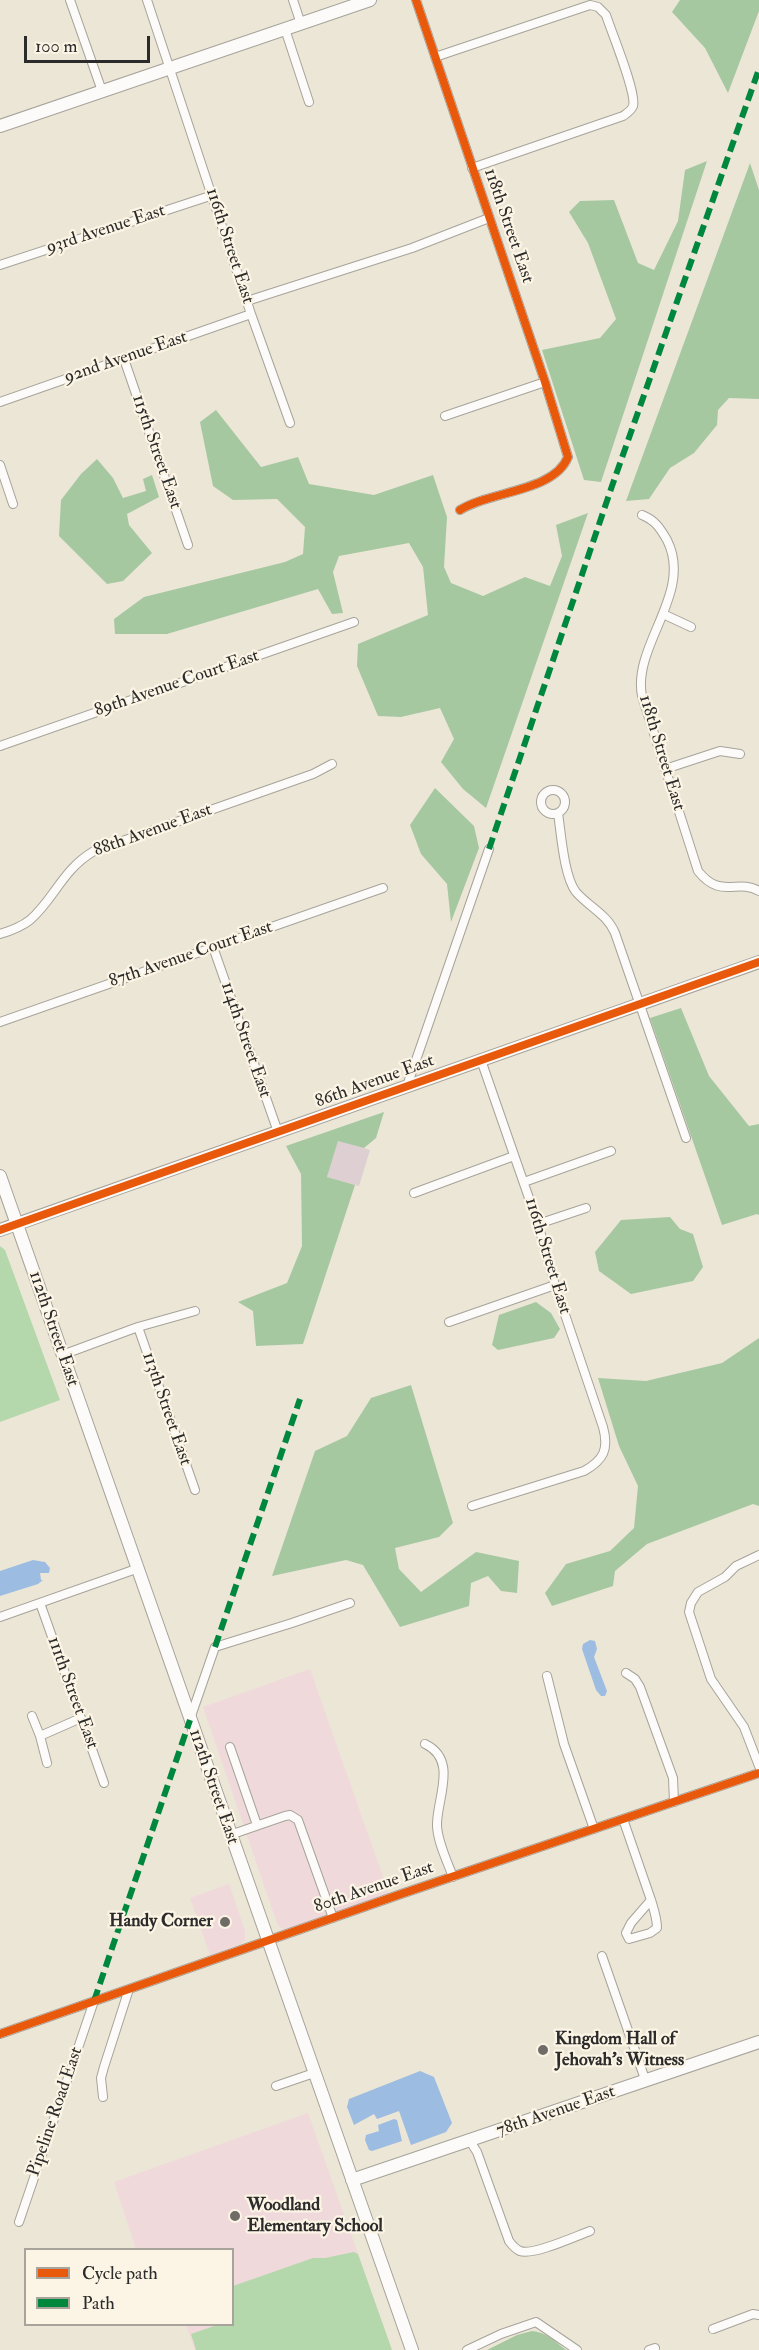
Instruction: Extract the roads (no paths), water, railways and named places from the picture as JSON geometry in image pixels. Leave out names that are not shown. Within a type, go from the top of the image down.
[{"type":"main road","points":[[0,126],[370,0]]},
{"type":"main road","name":"86th Avenue East","points":[[0,1230],[759,962]]},
{"type":"main road","name":"112th Street East","points":[[0,1176],[136,1569],[412,2350]]},
{"type":"main road","name":"78th Avenue East","points":[[352,2180],[759,2042]]},
{"type":"street","points":[[70,0],[102,91]]},
{"type":"street","name":"116th Street East","points":[[147,0],[251,314],[290,423]]},
{"type":"street","points":[[293,0],[301,24]]},
{"type":"street","name":"118th Street East","points":[[416,0],[545,382],[567,456],[558,472],[545,480],[489,496],[470,503],[460,510]]},
{"type":"street","points":[[435,57],[586,6],[596,6],[606,15],[631,88],[633,104],[623,116],[472,168]]},
{"type":"street","points":[[285,29],[309,102]]},
{"type":"street","name":"93rd Avenue East","points":[[0,265],[213,195]]},
{"type":"street","points":[[247,301],[412,248],[489,218]]},
{"type":"street","name":"92nd Avenue East","points":[[0,402],[251,314]]},
{"type":"street","name":"115th Street East","points":[[124,359],[188,545]]},
{"type":"street","points":[[445,416],[545,382]]},
{"type":"street","points":[[0,465],[13,504]]},
{"type":"street","name":"118th Street East","points":[[642,515],[652,519],[658,525],[669,544],[675,561],[675,574],[642,672],[640,684],[642,696],[698,871],[721,888],[758,889]]},
{"type":"street","points":[[663,614],[691,627]]},
{"type":"street","name":"89th Avenue Court East","points":[[0,746],[354,622]]},
{"type":"street","points":[[665,769],[720,751],[740,754]]},
{"type":"street","name":"88th Avenue East","points":[[0,934],[29,920],[66,873],[94,851],[313,774],[332,764]]},
{"type":"street","points":[[558,813],[570,879],[577,892],[612,926],[686,1138]]},
{"type":"street","points":[[407,1086],[489,849]]},
{"type":"street","name":"87th Avenue Court East","points":[[0,1022],[383,888]]},
{"type":"street","name":"114th Street East","points":[[213,947],[278,1132]]},
{"type":"street","name":"116th Street East","points":[[472,1506],[584,1471],[599,1462],[605,1454],[606,1438],[555,1286],[538,1224],[481,1060]]},
{"type":"street","points":[[524,1182],[611,1151]]},
{"type":"street","points":[[414,1193],[514,1156]]},
{"type":"street","points":[[538,1224],[586,1208]]},
{"type":"street","points":[[449,1322],[555,1286]]},
{"type":"street","points":[[62,1356],[138,1328],[195,1311]]},
{"type":"street","name":"113th Street East","points":[[138,1328],[195,1490]]},
{"type":"street","points":[[759,1555],[736,1566],[725,1577],[698,1592],[691,1603],[689,1612],[711,1679],[717,1691],[744,1727],[759,1766]]},
{"type":"street","points":[[0,1617],[136,1569]]},
{"type":"street","name":"111th Street East","points":[[40,1603],[104,1783]]},
{"type":"street","points":[[190,1720],[216,1647],[350,1603]]},
{"type":"street","points":[[626,1673],[635,1679],[640,1687],[673,1778],[674,1802]]},
{"type":"street","points":[[547,1676],[564,1744],[594,1829]]},
{"type":"street","points":[[32,1716],[47,1762]]},
{"type":"street","points":[[40,1736],[81,1718]]},
{"type":"street","points":[[425,1744],[438,1754],[443,1768],[443,1791],[437,1824],[440,1841],[453,1877]]},
{"type":"street","points":[[230,1747],[257,1825]]},
{"type":"street","name":"80th Avenue East","points":[[0,2034],[759,1773]]},
{"type":"street","points":[[230,1835],[285,1816],[290,1815],[298,1820],[333,1918]]},
{"type":"street","points":[[623,1819],[651,1900],[657,1928],[650,1933],[629,1939],[626,1933],[630,1923],[651,1900]]},
{"type":"street","points":[[602,1956],[646,2082]]},
{"type":"street","points":[[103,2097],[101,2078],[129,1989]]},
{"type":"street","name":"Pipeline Road East","points":[[19,2222],[94,2001]]},
{"type":"street","points":[[276,2086],[314,2073]]},
{"type":"street","points":[[470,2141],[477,2152],[509,2241],[521,2252],[533,2251],[590,2232]]},
{"type":"street","points":[[713,2329],[753,2314],[759,2315]]},
{"type":"street","points":[[467,2350],[501,2334],[536,2322],[577,2350]]},
{"type":"water","points":[[33,1560],[45,1562],[50,1568],[49,1573],[40,1573],[41,1580],[43,1580],[38,1584],[0,1596],[0,1571]]},
{"type":"water","points":[[590,1640],[595,1641],[597,1649],[594,1657],[607,1691],[605,1696],[601,1696],[596,1690],[582,1649],[583,1644]]},
{"type":"water","points":[[420,2071],[434,2077],[452,2123],[446,2132],[411,2145],[399,2111],[377,2119],[374,2114],[354,2125],[347,2107],[349,2099]]},
{"type":"water","points":[[397,2120],[402,2141],[369,2150],[365,2140],[366,2135],[379,2131],[378,2125]]},
{"type":"place","name":"Handy Corner","points":[[225,1922]]},
{"type":"place","name":"Kingdom Hall of Jehovah's Witness","points":[[543,2050]]},
{"type":"place","name":"Woodland Elementary School","points":[[235,2216]]}]
